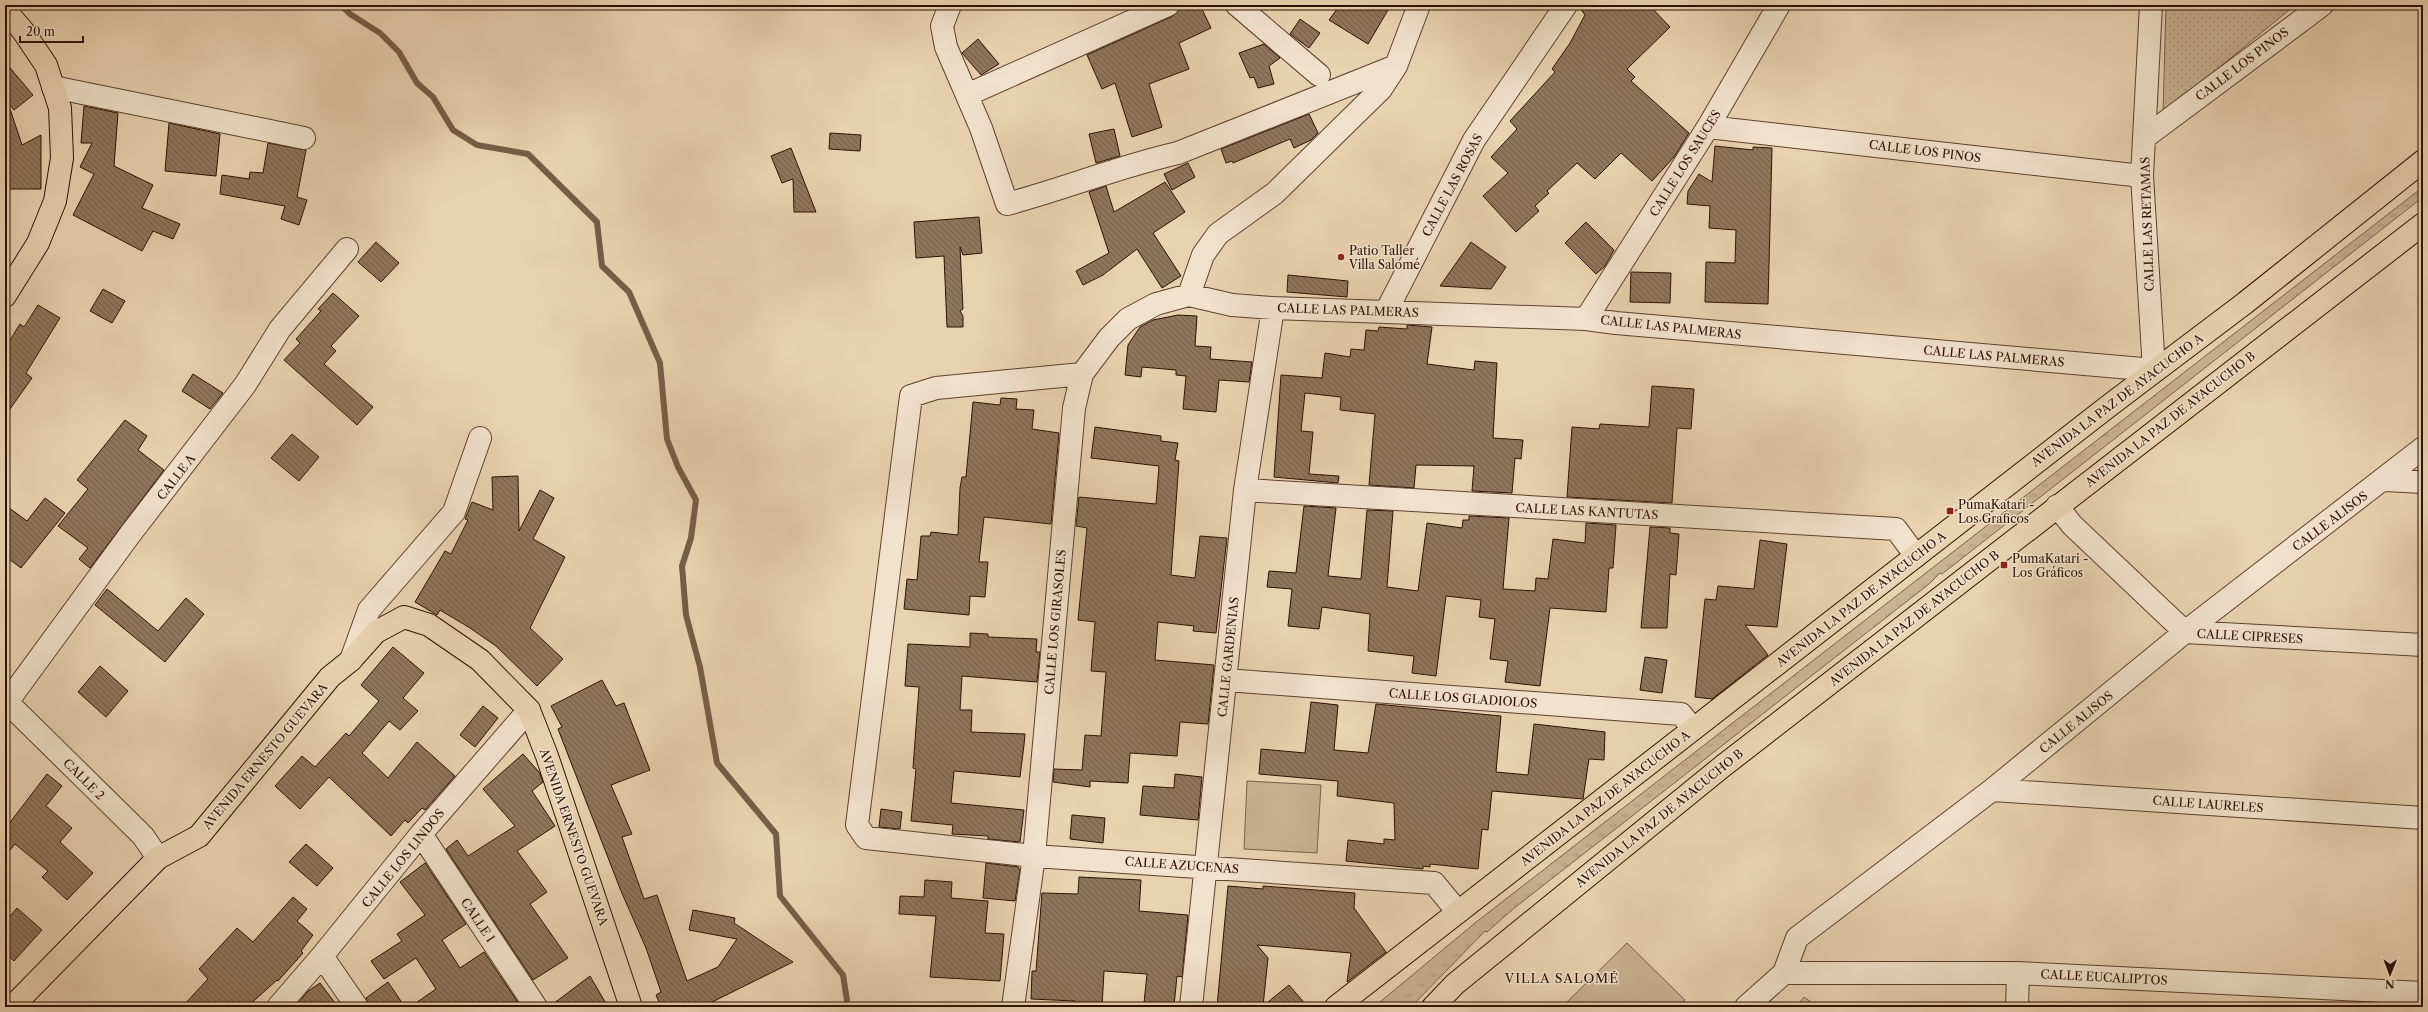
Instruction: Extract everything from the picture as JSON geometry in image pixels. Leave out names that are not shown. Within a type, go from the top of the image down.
[{"type":"main road","points":[[5,10],[23,31],[46,64],[60,108],[62,158],[55,202],[38,243],[5,296]]},
{"type":"main road","name":"AVENIDA LA PAZ DE AYACUCHO A","points":[[1336,1007],[2154,370],[2245,303],[2423,161]]},
{"type":"main road","name":"AVENIDA LA PAZ DE AYACUCHO B","points":[[1432,1007],[1454,984],[1723,766],[2423,224]]},
{"type":"main road","name":"AVENIDA ERNESTO GUEVARA","points":[[12,1007],[158,858],[199,836],[330,676],[350,661],[376,632],[404,617],[428,625],[480,660],[529,710],[547,756],[631,1007]]},
{"type":"street","points":[[950,5],[942,26],[946,48],[981,128],[1007,204],[1042,195],[1145,160],[1178,153],[1396,66]]},
{"type":"street","points":[[967,95],[1168,5]]},
{"type":"street","points":[[1237,5],[1319,75]]},
{"type":"street","points":[[1189,295],[1203,255],[1218,234],[1276,193],[1381,88],[1396,66],[1419,5]]},
{"type":"street","name":"CALLE LAS ROSAS","points":[[1387,310],[1474,140],[1566,5]]},
{"type":"street","name":"CALLE LOS SAUCES","points":[[1586,318],[1708,127],[1779,5]]},
{"type":"street","name":"CALLE LAS RETAMAS","points":[[2151,5],[2142,176],[2154,370]]},
{"type":"street","name":"CALLE LOS PINOS","points":[[2144,138],[2322,5]]},
{"type":"street","points":[[53,87],[304,138]]},
{"type":"street","name":"CALLE LOS PINOS","points":[[1708,127],[2142,176]]},
{"type":"street","name":"CALLE A","points":[[6,704],[131,533],[245,385],[280,329],[347,250]]},
{"type":"street","name":"CALLE LAS PALMERAS","points":[[1189,295],[1232,305],[1273,308],[1387,310],[1586,318],[1616,323],[2154,370]]},
{"type":"street","name":"CALLE LOS GIRASOLES","points":[[1013,1007],[1034,856],[1074,408],[1082,374],[1109,338],[1128,319],[1156,304],[1189,295]]},
{"type":"street","name":"CALLE GARDENIAS","points":[[1191,1007],[1245,490],[1273,308]]},
{"type":"street","name":"CALLE AZUCENAS","points":[[1082,374],[936,388],[911,396],[857,824],[866,838],[892,842],[1034,856],[1434,883],[1458,912]]},
{"type":"street","points":[[350,661],[369,610],[454,512],[480,438]]},
{"type":"street","name":"CALLE ALISOS","points":[[1746,1007],[1784,973],[1797,938],[1992,790],[2185,632],[2384,480],[2423,448]]},
{"type":"street","points":[[2384,480],[2423,482]]},
{"type":"street","name":"CALLE LAS KANTUTAS","points":[[1245,490],[1896,529],[1916,556]]},
{"type":"street","name":"CALLE CIPRESES","points":[[2057,506],[2072,525],[2185,632],[2423,645]]},
{"type":"street","name":"CALLE LOS GLADIOLOS","points":[[1226,680],[1681,714],[1693,729]]},
{"type":"street","name":"CALLE 2","points":[[6,704],[143,836],[158,858]]},
{"type":"street","name":"CALLE LOS LINDOS","points":[[278,1007],[322,956],[420,834],[529,710]]},
{"type":"street","name":"CALLE LAURELES","points":[[1992,790],[2423,818]]},
{"type":"street","name":"CALLE I","points":[[420,834],[536,1007]]},
{"type":"street","points":[[322,956],[357,1007]]},
{"type":"street","name":"CALLE EUCALIPTOS","points":[[1784,973],[2018,973],[2423,993]]},
{"type":"street","points":[[2017,1007],[2018,973]]},
{"type":"green space","points":[[2166,5],[2295,5],[2163,114]]},
{"type":"green space","points":[[2423,187],[2423,197],[1942,574],[1940,573],[1929,584],[1513,909],[1487,932],[1485,931],[1411,1007],[1374,1007],[1475,923]]},
{"type":"green space","points":[[1247,781],[1321,785],[1317,853],[1244,849]]},
{"type":"green space","points":[[1627,943],[1685,1000],[1678,1007],[1562,1007]]},
{"type":"green space","points":[[1804,997],[1818,1007],[1796,1007]]},
{"type":"building","points":[[1187,5],[1200,5],[1211,28],[1179,43],[1189,69],[1149,84],[1162,127],[1132,137],[1115,83],[1102,89],[1087,55],[1173,16],[1180,8]]},
{"type":"building","points":[[1340,5],[1391,5],[1368,44],[1329,20]]},
{"type":"building","points":[[1578,5],[1649,5],[1670,27],[1627,69],[1635,77],[1631,81],[1689,133],[1674,157],[1652,181],[1621,153],[1595,179],[1577,163],[1547,191],[1549,193],[1535,206],[1539,211],[1516,232],[1483,196],[1508,173],[1491,157],[1517,129],[1510,121],[1555,72],[1552,69],[1570,43],[1585,15]]},
{"type":"building","points":[[1300,19],[1320,33],[1309,48],[1290,34]]},
{"type":"building","points":[[978,39],[999,64],[981,75],[962,53]]},
{"type":"building","points":[[1264,44],[1280,58],[1269,66],[1274,84],[1258,88],[1254,77],[1250,78],[1239,53]]},
{"type":"building","points":[[5,62],[33,95],[14,110],[5,99]]},
{"type":"building","points":[[8,103],[22,145],[41,135],[41,189],[5,189],[5,104]]},
{"type":"building","points":[[84,106],[118,113],[114,166],[153,185],[142,208],[180,224],[173,239],[153,231],[142,251],[73,215],[94,174],[80,167],[92,143],[81,143]]},
{"type":"building","points":[[1309,114],[1318,133],[1311,140],[1294,148],[1290,139],[1233,163],[1232,161],[1226,163],[1221,149]]},
{"type":"building","points":[[169,123],[220,134],[216,176],[165,171]]},
{"type":"building","points":[[1114,129],[1120,156],[1096,163],[1089,134]]},
{"type":"building","points":[[830,133],[861,135],[860,151],[829,149]]},
{"type":"building","points":[[268,143],[306,150],[297,197],[307,200],[299,225],[281,219],[285,206],[220,194],[222,175],[249,179],[250,172],[263,173]]},
{"type":"building","points":[[1715,146],[1753,150],[1753,147],[1772,148],[1768,304],[1705,302],[1706,262],[1735,263],[1736,230],[1709,228],[1710,206],[1687,204],[1688,191],[1699,174],[1712,182]]},
{"type":"building","points":[[791,148],[816,212],[794,212],[793,179],[782,183],[771,156]]},
{"type":"building","points":[[1188,163],[1195,177],[1172,190],[1164,174]]},
{"type":"building","points":[[1165,182],[1185,212],[1153,233],[1181,276],[1162,288],[1137,249],[1103,275],[1083,285],[1076,271],[1109,253],[1089,192],[1106,186],[1114,212]]},
{"type":"building","points":[[979,217],[982,253],[963,255],[960,247],[963,309],[960,311],[963,316],[963,327],[947,327],[944,256],[916,258],[914,222]]},
{"type":"building","points":[[1586,222],[1614,250],[1605,266],[1596,274],[1565,243]]},
{"type":"building","points":[[376,242],[399,263],[381,282],[358,262]]},
{"type":"building","points":[[1471,242],[1506,267],[1491,289],[1440,286]]},
{"type":"building","points":[[1631,272],[1671,273],[1670,303],[1630,302]]},
{"type":"building","points":[[1288,275],[1348,281],[1347,297],[1287,292]]},
{"type":"building","points":[[103,289],[125,301],[112,323],[90,311]]},
{"type":"building","points":[[333,293],[359,316],[331,346],[336,351],[324,364],[373,407],[357,425],[284,360],[300,343],[296,339],[321,311],[318,309]]},
{"type":"building","points":[[38,305],[60,318],[26,373],[32,378],[5,416],[5,348],[20,324],[24,327]]},
{"type":"building","points":[[1178,315],[1197,316],[1195,346],[1211,347],[1210,359],[1252,362],[1249,382],[1219,380],[1216,412],[1183,409],[1186,376],[1176,375],[1176,370],[1142,367],[1141,377],[1125,375],[1128,345],[1140,327],[1153,320]]},
{"type":"building","points":[[1407,325],[1432,327],[1427,364],[1474,370],[1475,361],[1497,363],[1493,438],[1523,440],[1521,459],[1515,458],[1512,493],[1472,491],[1474,466],[1416,465],[1414,488],[1369,485],[1375,414],[1340,410],[1341,397],[1305,393],[1301,431],[1313,432],[1309,474],[1339,476],[1338,483],[1274,477],[1281,375],[1322,378],[1325,353],[1350,357],[1351,349],[1364,350],[1366,330],[1378,331],[1379,327],[1407,329]]},
{"type":"building","points":[[193,374],[223,393],[210,409],[182,391]]},
{"type":"building","points":[[1652,386],[1694,389],[1691,429],[1677,428],[1672,503],[1567,497],[1572,427],[1599,429],[1600,424],[1649,427]]},
{"type":"building","points":[[1001,398],[1017,399],[1016,409],[1034,410],[1032,429],[1059,433],[1051,524],[984,517],[979,562],[988,562],[985,597],[970,596],[969,615],[904,609],[907,579],[917,580],[921,536],[930,536],[931,532],[958,535],[960,488],[962,477],[966,477],[973,402],[1000,405]]},
{"type":"building","points":[[125,420],[147,436],[138,450],[164,470],[90,568],[79,559],[88,548],[58,526],[88,489],[77,480]]},
{"type":"building","points":[[1095,427],[1161,436],[1161,441],[1178,443],[1175,460],[1179,461],[1171,575],[1195,578],[1200,536],[1227,538],[1216,633],[1193,631],[1194,626],[1158,622],[1155,660],[1214,665],[1208,724],[1180,722],[1177,756],[1130,753],[1128,783],[1090,781],[1090,787],[1053,782],[1054,769],[1082,770],[1085,735],[1101,736],[1106,672],[1091,671],[1095,622],[1078,620],[1087,528],[1076,526],[1079,497],[1156,504],[1159,466],[1091,458]]},
{"type":"building","points":[[292,434],[319,457],[299,481],[271,458]]},
{"type":"building","points":[[518,476],[519,531],[540,490],[554,498],[533,539],[565,557],[530,628],[563,659],[537,686],[496,646],[470,628],[440,610],[437,615],[415,602],[445,551],[451,554],[468,520],[465,519],[472,502],[493,510],[492,477]]},
{"type":"building","points":[[45,498],[65,513],[21,568],[5,556],[5,505],[27,521]]},
{"type":"building","points":[[1304,506],[1336,508],[1328,576],[1361,579],[1367,510],[1393,511],[1387,587],[1418,591],[1427,523],[1462,528],[1463,520],[1469,520],[1469,516],[1509,518],[1503,589],[1535,591],[1536,578],[1548,579],[1553,539],[1585,543],[1586,523],[1616,525],[1613,568],[1609,568],[1606,612],[1550,608],[1540,686],[1505,682],[1508,661],[1490,659],[1495,619],[1479,617],[1481,600],[1446,596],[1436,676],[1412,673],[1414,656],[1368,651],[1370,614],[1322,607],[1319,629],[1288,626],[1292,589],[1267,587],[1269,571],[1296,573]]},
{"type":"building","points":[[1650,527],[1670,528],[1670,533],[1679,534],[1676,575],[1670,574],[1667,628],[1641,628]]},
{"type":"building","points":[[1760,540],[1787,544],[1777,627],[1745,625],[1768,655],[1712,699],[1695,697],[1705,599],[1716,600],[1718,586],[1754,589]]},
{"type":"building","points":[[107,589],[158,631],[186,598],[204,614],[165,662],[95,605]]},
{"type":"building","points":[[970,633],[988,634],[988,637],[1037,639],[1036,652],[1040,652],[1037,682],[962,676],[960,710],[972,710],[971,732],[1025,734],[1020,777],[954,771],[951,803],[1024,810],[1020,842],[988,839],[988,836],[952,834],[953,825],[911,821],[916,769],[913,768],[919,687],[905,686],[908,644],[970,647]]},
{"type":"building","points":[[393,647],[424,673],[403,698],[418,711],[400,730],[389,721],[362,753],[388,778],[417,742],[455,776],[425,810],[422,808],[408,823],[405,820],[391,836],[329,777],[300,809],[275,786],[302,756],[315,767],[346,733],[349,736],[379,701],[361,685]]},
{"type":"building","points":[[1645,657],[1667,660],[1662,693],[1640,690]]},
{"type":"building","points":[[100,666],[128,691],[106,717],[78,692]]},
{"type":"building","points":[[602,680],[616,706],[624,703],[650,770],[611,785],[632,834],[622,837],[644,899],[657,895],[687,981],[718,967],[737,939],[689,930],[693,910],[735,918],[734,923],[793,962],[702,1007],[661,1007],[656,995],[661,992],[646,948],[621,891],[558,729],[562,727],[551,706]]},
{"type":"building","points":[[1311,702],[1338,705],[1334,750],[1368,753],[1376,704],[1501,716],[1496,772],[1528,775],[1534,724],[1605,732],[1604,760],[1589,759],[1583,799],[1492,791],[1488,830],[1482,829],[1478,869],[1430,864],[1430,867],[1423,866],[1423,869],[1346,861],[1348,840],[1384,844],[1384,839],[1395,840],[1394,803],[1337,796],[1338,781],[1259,774],[1261,749],[1305,753]]},
{"type":"building","points":[[483,706],[498,718],[475,747],[460,735]]},
{"type":"building","points":[[523,754],[539,772],[543,782],[532,791],[555,826],[517,851],[547,892],[530,904],[568,958],[533,980],[446,849],[457,840],[468,856],[515,826],[483,789]]},
{"type":"building","points":[[47,774],[62,786],[46,806],[72,828],[60,842],[93,873],[67,900],[42,877],[48,871],[15,844],[5,856],[5,829]]},
{"type":"building","points":[[1175,774],[1202,777],[1198,820],[1140,815],[1143,786],[1174,788]]},
{"type":"building","points":[[881,809],[902,812],[900,829],[879,827]]},
{"type":"building","points":[[1072,815],[1105,818],[1103,843],[1070,839]]},
{"type":"building","points":[[306,844],[333,868],[317,886],[289,862]]},
{"type":"building","points":[[425,863],[466,924],[442,940],[460,968],[484,952],[521,1007],[410,1007],[436,989],[416,958],[384,979],[371,961],[402,941],[397,934],[425,915],[400,882]]},
{"type":"building","points":[[986,863],[1018,867],[1020,870],[1015,901],[983,898]]},
{"type":"building","points":[[1079,877],[1141,880],[1139,911],[1188,915],[1182,977],[1177,976],[1174,1006],[1144,1003],[1147,974],[1104,971],[1102,1007],[1075,1007],[1075,1001],[1031,999],[1032,971],[1036,971],[1042,893],[1078,894]]},
{"type":"building","points":[[925,880],[952,882],[951,898],[988,901],[985,933],[1004,934],[1000,981],[930,977],[936,916],[899,914],[900,896],[924,897]]},
{"type":"building","points":[[1228,886],[1263,889],[1263,886],[1355,893],[1354,908],[1386,952],[1347,982],[1351,953],[1257,945],[1268,958],[1263,1006],[1289,985],[1308,1007],[1217,1007]]},
{"type":"building","points":[[293,897],[307,909],[297,921],[313,935],[301,951],[303,953],[278,981],[277,980],[247,1007],[182,1007],[208,979],[199,969],[237,928],[253,942]]},
{"type":"building","points":[[17,908],[42,930],[14,961],[5,953],[5,922]]},
{"type":"building","points":[[590,976],[608,1007],[549,1007]]},
{"type":"building","points":[[388,982],[405,1007],[369,1007],[366,998]]},
{"type":"building","points":[[320,983],[338,1007],[295,1007],[307,992]]},
{"type":"waterway","points":[[341,5],[350,14],[380,33],[399,52],[417,83],[433,97],[453,130],[477,145],[528,154],[597,222],[602,266],[629,292],[660,363],[667,439],[678,467],[696,500],[691,538],[682,566],[686,615],[700,667],[717,763],[776,834],[780,896],[843,975],[848,1007]]},
{"type":"place","name":"Patio Taller Villa Salomé","points":[[1341,257]]},
{"type":"place","name":"PumaKatari - Los Graficos","points":[[1950,511]]},
{"type":"place","name":"PumaKatari - Los Gráficos","points":[[2004,565]]},
{"type":"district","name":"VILLA SALOMÉ","points":[[1562,978]]}]
